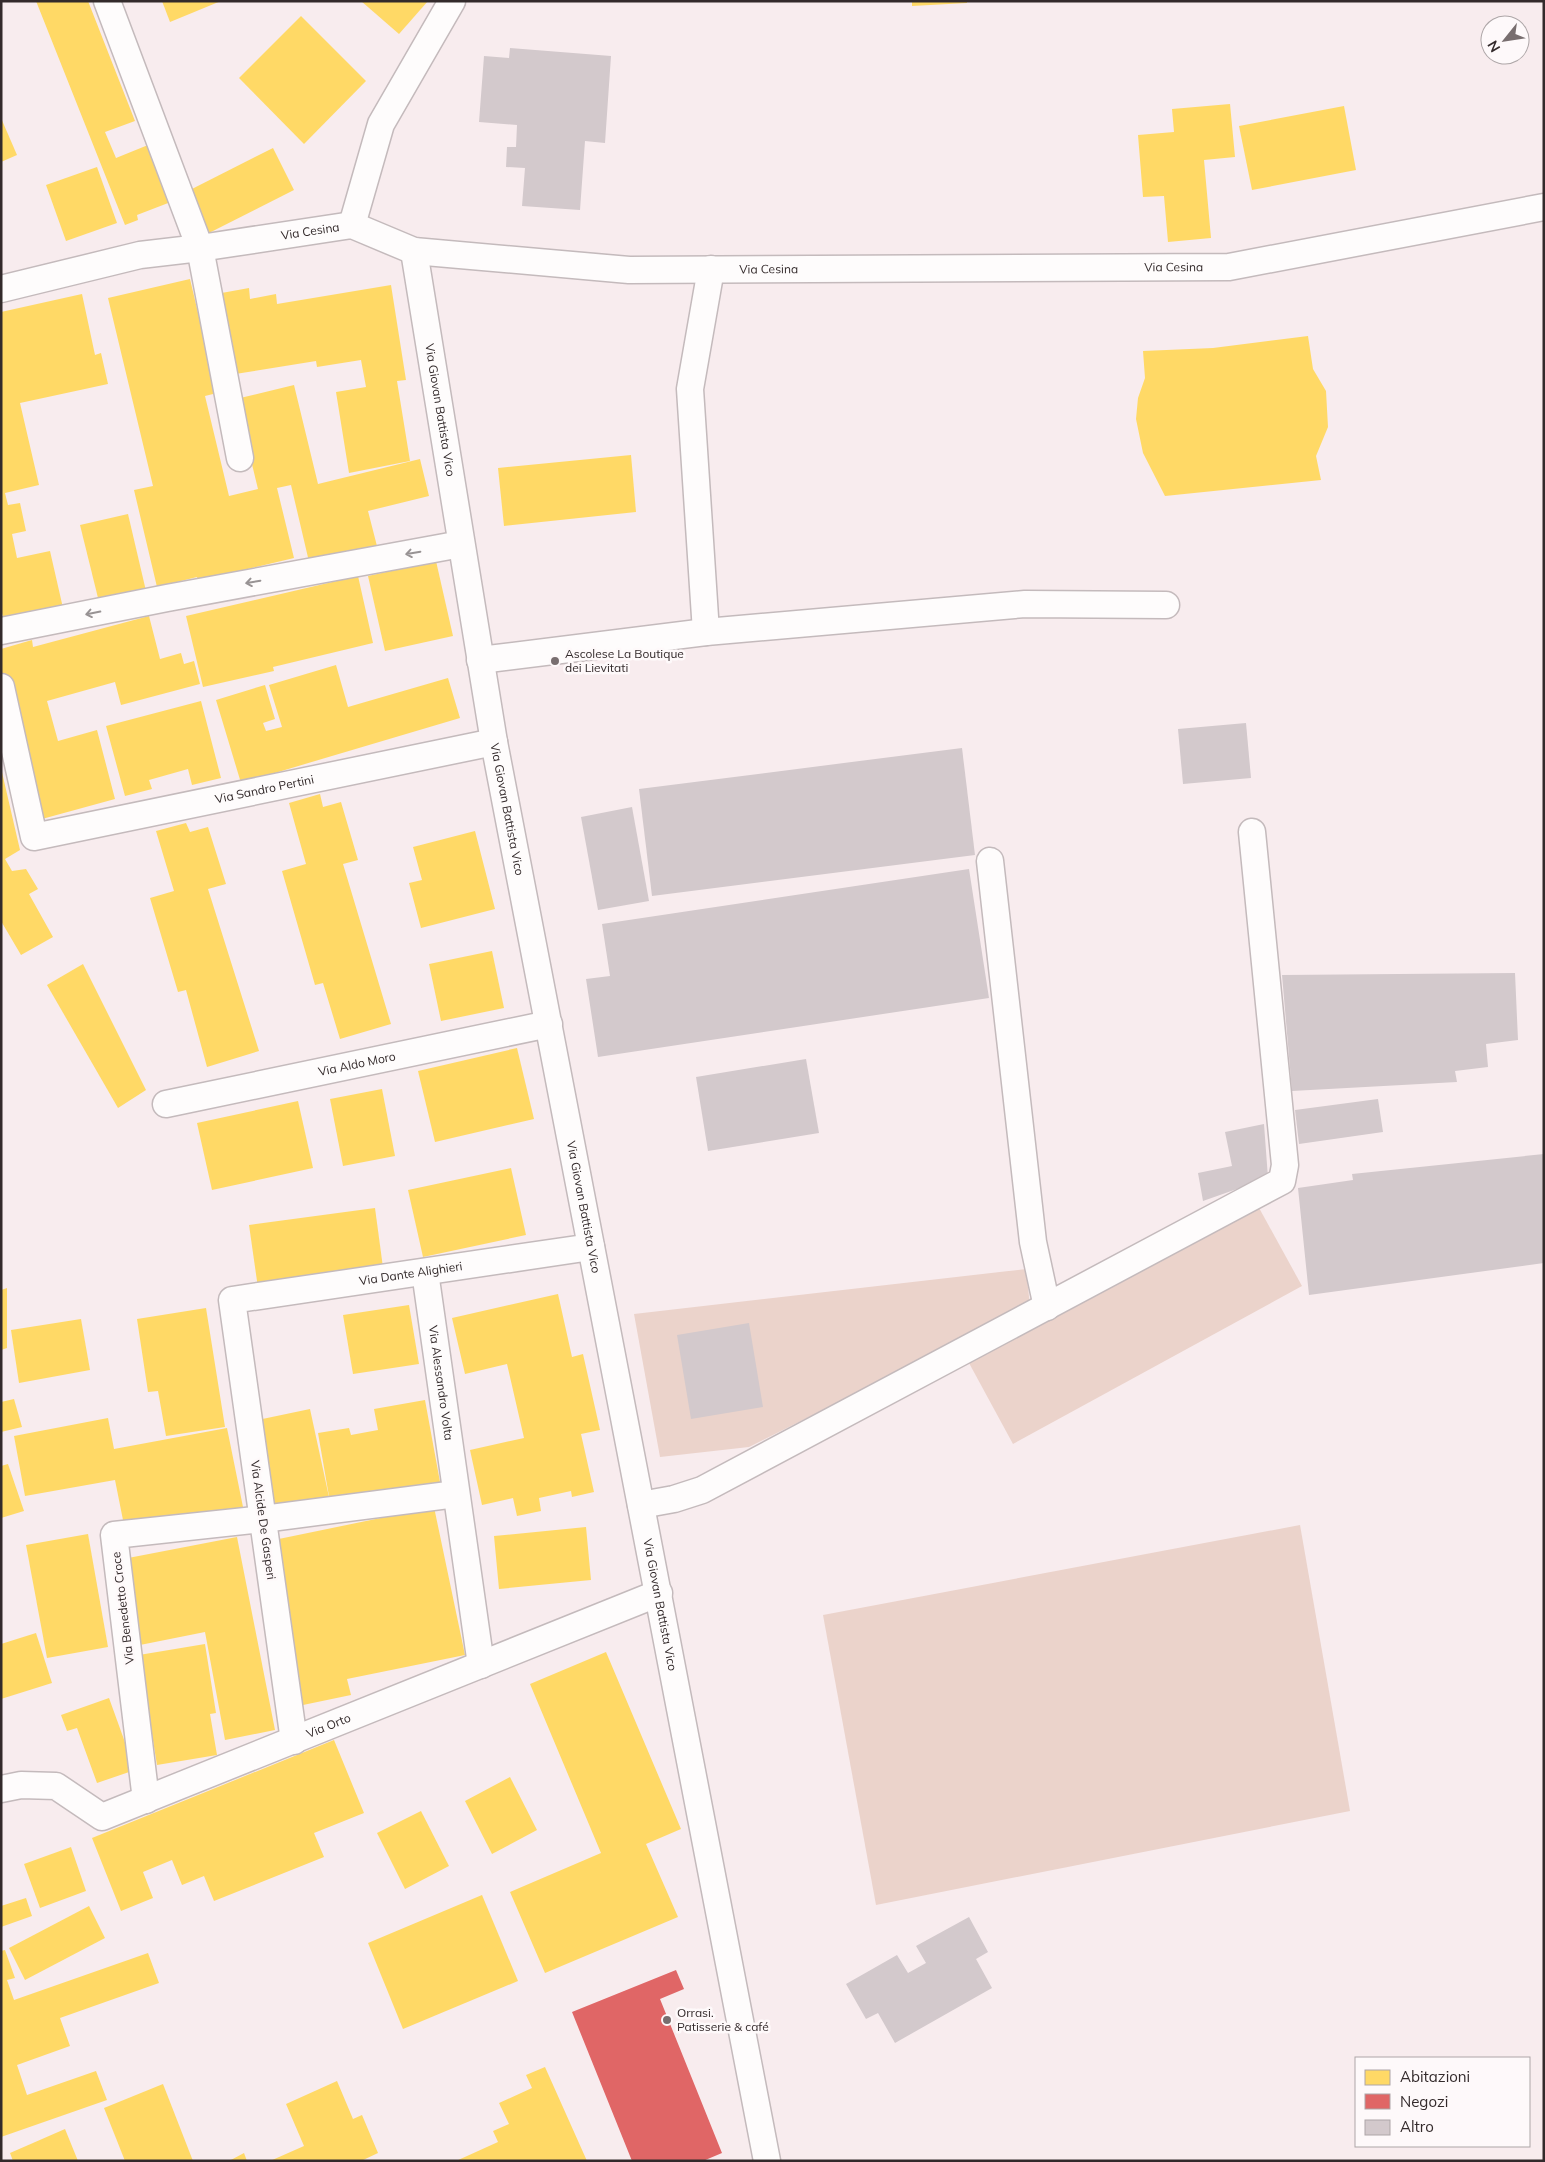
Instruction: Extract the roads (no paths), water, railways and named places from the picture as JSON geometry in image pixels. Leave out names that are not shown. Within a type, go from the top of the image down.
[{"type":"street","points":[[107,1],[200,248],[240,458]]},
{"type":"street","points":[[352,226],[381,124],[452,1]]},
{"type":"street","name":"Via Cesina","points":[[1,289],[140,255],[352,226],[414,252],[629,270],[1230,266],[1544,207]]},
{"type":"street","name":"Via Giovan Battista Vico","points":[[414,252],[494,742],[767,2161]]},
{"type":"street","points":[[706,632],[690,389],[711,269]]},
{"type":"street","points":[[1,631],[177,596],[461,544]]},
{"type":"street","points":[[480,660],[706,632],[1025,604],[1166,605]]},
{"type":"street","name":"Via Sandro Pertini","points":[[1,687],[34,838],[494,742]]},
{"type":"street","points":[[641,1505],[674,1499],[702,1490],[1282,1181],[1285,1165],[1252,832]]},
{"type":"street","points":[[990,861],[1033,1242],[1047,1307]]},
{"type":"street","name":"Via Aldo Moro","points":[[166,1104],[549,1024]]},
{"type":"street","name":"Via Dante Alighieri","points":[[232,1300],[591,1247]]},
{"type":"street","name":"Via Alessandro Volta","points":[[425,1272],[480,1665]]},
{"type":"street","name":"Via Alcide De Gasperi","points":[[232,1300],[294,1741]]},
{"type":"street","points":[[263,1520],[456,1494]]},
{"type":"street","name":"Via Benedetto Croce","points":[[146,1800],[114,1536],[263,1520]]},
{"type":"street","name":"Via Orto","points":[[1,1788],[21,1785],[56,1786],[102,1818],[659,1593]]},
{"type":"place","name":"Ascolese La Boutique dei Lievitati","points":[[555,661]]},
{"type":"place","name":"Orrasi. Patisserie & café","points":[[667,2020]]}]
